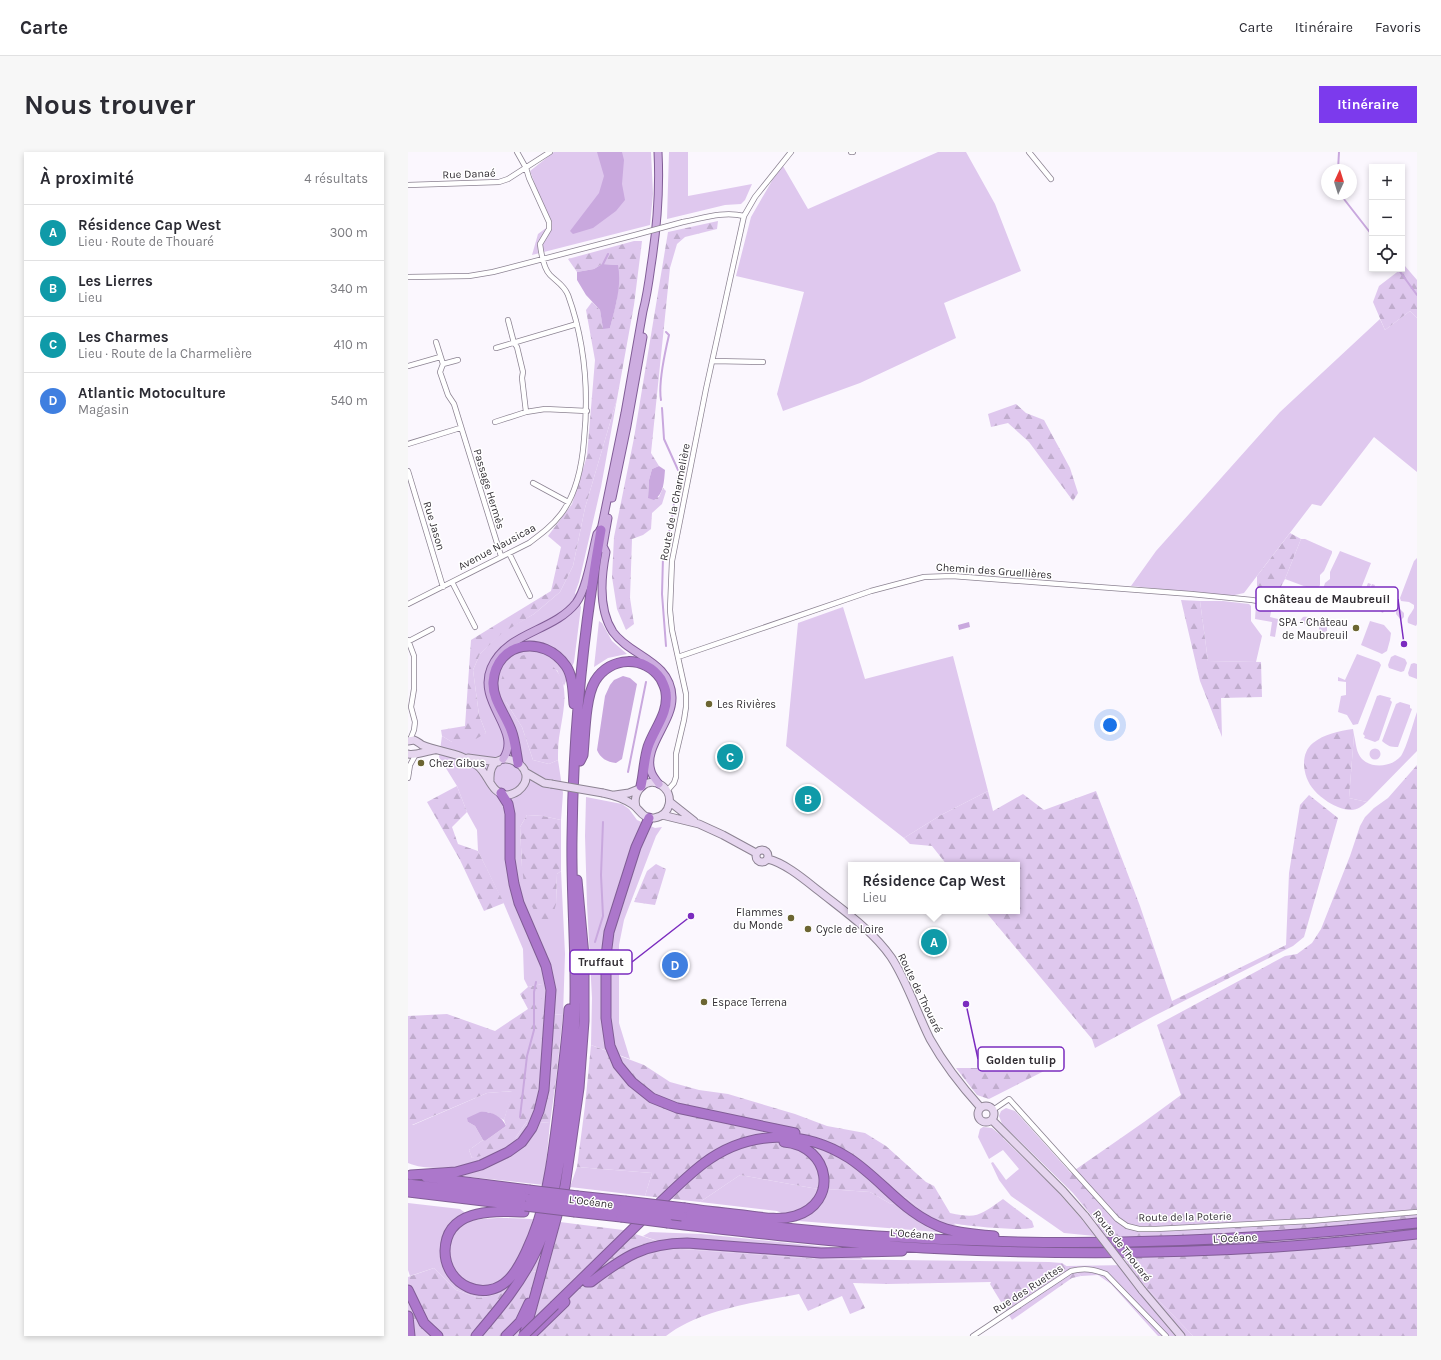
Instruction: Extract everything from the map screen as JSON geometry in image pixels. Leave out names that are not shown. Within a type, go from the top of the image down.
[{"type":"highway","points":[[477,1335],[501,1306],[524,1274],[537,1250],[546,1223],[557,1174],[568,1103],[574,1028],[572,839],[576,723],[586,627],[601,530]]},
{"type":"highway","points":[[524,1336],[564,1186],[574,1124],[581,1066],[584,956],[578,880],[577,822],[586,667],[603,546]]},
{"type":"highway","points":[[518,762],[513,736],[494,696],[493,683],[494,671],[502,658],[512,650],[533,645],[545,647],[555,653],[567,667],[571,680],[576,723]]},
{"type":"highway","points":[[580,761],[583,755],[589,696],[594,682],[609,666],[620,662],[631,661],[641,663],[657,673],[663,683],[666,692],[666,706],[663,716],[648,747],[640,788]]},
{"type":"highway","points":[[409,1178],[456,1172],[481,1165],[508,1152],[522,1142],[532,1128],[539,1111],[544,1090],[551,990],[546,966],[519,902],[514,884],[510,859],[510,814],[508,804],[501,794]]},
{"type":"highway","points":[[649,818],[636,847],[609,932],[606,956],[606,1018],[610,1046],[618,1065],[632,1082],[652,1098],[677,1108],[806,1135],[818,1139],[846,1153],[849,1158]]},
{"type":"highway","points":[[527,1202],[473,1214],[460,1221],[450,1234],[445,1248],[447,1264],[455,1279],[468,1288],[483,1291],[502,1285],[510,1278],[518,1266],[533,1235],[547,1184],[553,1154],[567,1032],[571,982],[571,960],[574,954]]},
{"type":"highway","points":[[530,1336],[689,1175],[726,1149],[746,1141],[784,1136],[812,1141],[849,1158],[911,1211],[925,1220],[948,1229],[1008,1237],[1016,1241]]},
{"type":"highway","points":[[524,1336],[587,1282],[699,1174],[722,1158],[735,1151],[764,1143],[791,1143],[810,1152],[817,1159],[822,1168],[824,1180],[821,1196],[810,1209],[795,1216],[777,1218],[684,1212]]},
{"type":"highway","name":"L’Océane","points":[[409,1178],[527,1202],[544,1208],[576,1204]]},
{"type":"highway","name":"L’Océane","points":[[408,1192],[527,1202],[576,1204],[623,1209],[684,1212],[767,1226],[870,1236],[1016,1241],[1092,1242],[1218,1240],[1324,1233],[1417,1223]]},
{"type":"highway","name":"L’Océane","points":[[623,1209],[668,1223],[797,1237],[923,1248],[1073,1253],[1200,1251],[1304,1245],[1417,1234]]},
{"type":"highway","points":[[587,1282],[591,1282],[629,1255],[646,1248],[666,1244],[687,1243],[827,1254],[910,1252],[923,1248]]},
{"type":"highway","points":[[506,1336],[520,1322],[533,1292],[537,1287]]},
{"type":"highway","points":[[408,1290],[424,1323],[438,1336]]},
{"type":"highway","points":[[408,1316],[410,1336]]},
{"type":"main road","points":[[658,152],[658,210],[646,301],[646,312],[636,377],[603,546],[606,552],[602,579],[603,599],[609,624],[618,638],[626,646],[658,667],[667,679],[671,691],[672,704],[668,717],[650,758],[651,771],[659,784],[667,791],[670,802],[699,824]]},
{"type":"main road","points":[[490,780],[491,770],[507,754],[509,746],[508,738],[489,696],[488,674],[498,655],[509,646],[556,620],[576,602],[583,589],[597,534],[601,530],[646,301]]},
{"type":"main road","points":[[414,742],[467,758],[486,773],[494,788],[501,794],[516,793],[525,782],[525,772]]},
{"type":"main road","points":[[414,742],[420,747],[417,754]]},
{"type":"main road","points":[[408,754],[412,755],[438,750]]},
{"type":"main road","points":[[467,758],[514,760],[518,762],[525,772],[548,784]]},
{"type":"main road","points":[[523,786],[548,784],[615,795],[629,793],[649,783],[659,784]]},
{"type":"main road","points":[[640,788],[635,797],[636,807],[643,816],[654,818],[662,815],[666,811],[670,802]]},
{"type":"main road","points":[[615,795],[636,807]]},
{"type":"main road","points":[[662,815],[699,824]]},
{"type":"main road","name":"Route de Thouaré","points":[[699,824],[724,835],[756,853],[756,858],[758,861],[764,862],[768,859],[778,862],[803,879],[854,919],[878,941],[891,958],[931,1040],[939,1053],[968,1094],[981,1108]]},
{"type":"main road","points":[[987,1106],[993,1110],[994,1115],[992,1120],[987,1122],[980,1119],[978,1115],[981,1108],[987,1106]]},
{"type":"main road","name":"Route de Thouaré","points":[[992,1120],[1063,1191],[1085,1216],[1142,1290],[1181,1336]]},
{"type":"street","points":[[517,152],[526,168],[549,222],[549,229],[540,244],[543,258]]},
{"type":"street","name":"Rue Danaé","points":[[408,185],[494,183],[503,181],[550,152]]},
{"type":"street","name":"Route de la Charmelière","points":[[667,791],[674,783],[676,777],[676,754],[686,707],[686,694],[672,630],[670,610],[672,562],[744,216],[755,197],[791,152]]},
{"type":"street","points":[[1029,152],[1051,179]]},
{"type":"street","points":[[408,278],[469,276],[500,270],[717,214],[744,216]]},
{"type":"street","name":"Avenue Nausicaa","points":[[408,604],[529,543],[545,532],[561,514],[578,479],[587,411],[584,364],[577,324],[565,289],[545,269],[543,258]]},
{"type":"street","points":[[508,320],[523,372],[522,378],[526,412]]},
{"type":"street","points":[[496,348],[577,324]]},
{"type":"street","points":[[436,342],[443,364],[458,360]]},
{"type":"street","points":[[408,366],[440,357]]},
{"type":"street","points":[[713,360],[763,362]]},
{"type":"street","name":"Passage Hermès","points":[[443,364],[440,372],[448,395],[454,404],[460,428],[501,556]]},
{"type":"street","points":[[495,422],[526,412],[545,409],[587,411]]},
{"type":"street","points":[[408,444],[460,428]]},
{"type":"street","name":"Rue Jason","points":[[408,471],[443,587]]},
{"type":"street","points":[[533,483],[568,502]]},
{"type":"street","points":[[509,552],[530,596]]},
{"type":"street","name":"Chemin des Gruellières","points":[[678,657],[871,591],[924,577],[952,576],[1191,594],[1252,600],[1274,604]]},
{"type":"street","points":[[452,582],[475,627]]},
{"type":"street","points":[[414,742],[415,718],[409,707],[414,689],[414,656],[408,640],[432,629]]},
{"type":"street","points":[[408,754],[410,765],[408,778]]},
{"type":"street","points":[[410,765],[417,754]]},
{"type":"street","name":"Route de la Poterie","points":[[993,1110],[1009,1099],[1117,1219],[1127,1226],[1139,1229],[1210,1227],[1310,1221],[1417,1212]]},
{"type":"street","name":"Rue des Ruettes","points":[[973,1336],[1071,1272],[1082,1269],[1094,1269],[1106,1274],[1166,1336]]},
{"type":"green space","points":[[554,152],[651,152],[653,194],[650,225],[532,255],[538,234],[550,225],[530,171]]},
{"type":"green space","points":[[669,152],[688,152],[688,196],[752,184],[745,200],[741,204],[725,205],[667,219]]},
{"type":"green space","points":[[938,152],[966,152],[995,204],[1021,271],[944,303],[956,338],[860,383],[783,411],[777,394],[804,292],[736,276],[751,217],[773,179],[783,166],[808,209]]},
{"type":"green space","points":[[718,221],[717,229],[685,237],[677,244],[670,268],[651,453],[659,466],[652,469],[649,480],[648,498],[659,497],[663,488],[666,491],[662,504],[652,513],[651,529],[643,535],[632,539],[630,598],[634,624],[626,630],[617,609],[612,577],[614,537],[634,438],[668,232]]},
{"type":"green space","points":[[634,241],[642,241],[634,305],[617,399],[585,508],[573,566],[560,592],[534,614],[502,633],[480,654],[473,670],[479,715],[486,733],[469,743],[452,742],[442,736],[441,730],[465,726],[471,640],[551,591],[561,547],[548,536],[572,504],[587,456],[595,360],[586,310],[592,302],[600,310],[603,328],[610,328],[617,299],[618,265],[602,264],[594,269],[577,272],[568,259]]},
{"type":"green space","points":[[1405,266],[1417,280],[1417,318],[1410,311],[1385,330],[1373,302],[1379,286],[1397,272],[1405,272]]},
{"type":"green space","points":[[1410,311],[1417,318],[1417,472],[1374,437],[1321,506],[1312,504],[1244,593],[1230,596],[1131,586],[1156,551],[1280,412],[1380,319],[1385,330]]},
{"type":"green space","points":[[617,399],[601,487],[579,582],[575,593],[581,607],[574,662],[564,686],[557,670],[506,702],[522,727],[533,760],[549,764],[558,760],[563,793],[561,820],[543,816],[527,815],[520,827],[522,867],[556,904],[557,874],[561,871],[565,954],[563,1015],[542,1013],[542,984],[528,987],[524,979],[523,949],[504,904],[478,851],[477,830],[467,812],[457,786],[439,757],[442,736],[452,742],[486,733],[479,715],[473,670],[480,654],[502,632],[534,614],[560,592],[573,566],[585,508]]},
{"type":"green space","points":[[1016,404],[1026,413],[1044,420],[1070,468],[1078,493],[1073,501],[1029,442],[1008,423],[991,427],[988,414]]},
{"type":"green space","points":[[1290,533],[1301,539],[1285,579],[1274,600],[1257,593],[1257,576]]},
{"type":"green space","points":[[1301,539],[1305,539],[1332,551],[1324,571],[1320,575],[1320,585],[1317,591],[1285,579]]},
{"type":"green space","points":[[1340,551],[1371,563],[1360,591],[1349,587],[1344,598],[1346,599],[1345,602],[1321,595],[1325,583],[1330,579],[1330,572]]},
{"type":"green space","points":[[1417,558],[1416,626],[1408,623],[1408,617],[1414,608],[1414,605],[1409,602],[1401,601],[1400,598],[1414,561]]},
{"type":"green space","points":[[1368,583],[1371,584],[1362,605],[1360,604]]},
{"type":"green space","points":[[1372,584],[1375,585],[1367,606],[1364,605]]},
{"type":"green space","points":[[1385,589],[1388,590],[1379,611],[1377,610]]},
{"type":"green space","points":[[1389,591],[1391,592],[1383,613],[1381,612]]},
{"type":"green space","points":[[1181,600],[1200,601],[1208,661],[1261,662],[1262,697],[1221,698],[1222,737],[1200,681]]},
{"type":"green space","points":[[1200,601],[1223,601],[1249,604],[1251,606],[1251,621],[1262,636],[1256,662],[1208,661]]},
{"type":"green space","points":[[1256,604],[1272,607],[1270,617],[1278,619],[1275,637],[1270,636],[1272,622],[1255,619]]},
{"type":"green space","points":[[843,607],[865,679],[953,656],[988,791],[941,815],[904,838],[786,746],[798,623]]},
{"type":"green space","points":[[1399,608],[1404,613],[1404,617],[1401,620],[1396,614],[1396,609]]},
{"type":"green space","points":[[1303,617],[1310,617],[1319,620],[1327,627],[1327,631],[1322,633],[1319,631],[1319,627],[1298,623]]},
{"type":"green space","points":[[599,621],[602,623],[612,641],[627,654],[608,658],[594,667]]},
{"type":"green space","points":[[1370,621],[1384,625],[1391,633],[1387,651],[1382,654],[1361,645]]},
{"type":"green space","points":[[528,654],[543,660],[554,668],[560,676],[564,687],[558,760],[549,764],[533,760],[522,727],[506,702],[500,683],[508,662],[517,657]]},
{"type":"green space","points":[[1357,654],[1379,662],[1381,665],[1358,724],[1353,725],[1347,715],[1338,712],[1341,696],[1346,695],[1346,682],[1338,681],[1338,677],[1345,680]]},
{"type":"green space","points":[[1395,655],[1405,659],[1407,663],[1404,671],[1401,672],[1389,668],[1388,665],[1391,657]]},
{"type":"green space","points":[[1411,664],[1417,664],[1417,679],[1409,676],[1408,673]]},
{"type":"green space","points":[[1380,695],[1391,698],[1390,700],[1392,702],[1379,740],[1375,742],[1364,738],[1365,736],[1363,734],[1377,696]]},
{"type":"green space","points":[[1400,702],[1410,705],[1410,708],[1412,709],[1398,747],[1388,745],[1382,741],[1396,704]]},
{"type":"green space","points":[[1417,712],[1417,751],[1367,802],[1349,798],[1354,735],[1357,751],[1360,757],[1366,762],[1376,765],[1393,763],[1401,756],[1403,752]]},
{"type":"green space","points":[[1353,729],[1354,735],[1349,798],[1367,802],[1358,809],[1348,810],[1333,805],[1316,792],[1307,779],[1304,760],[1309,748],[1317,740],[1332,733]]},
{"type":"green space","points":[[1375,748],[1379,750],[1381,754],[1379,758],[1375,760],[1371,758],[1369,754],[1371,750]]},
{"type":"green space","points":[[1417,765],[1417,1336],[1193,1336],[1140,1281],[1098,1222],[1062,1179],[1181,1095],[1157,1025],[1285,956],[1297,954],[1312,943],[1321,929],[1350,856],[1360,826],[1365,817],[1374,808],[1388,798]]},
{"type":"green space","points":[[457,786],[467,812],[452,827],[458,844],[478,851],[504,903],[484,911],[460,860],[427,802]]},
{"type":"green space","points":[[988,791],[993,811],[1023,794],[1044,810],[1096,791],[1140,906],[1172,1001],[1286,945],[1289,873],[1300,805],[1309,795],[1338,818],[1304,937],[1293,946],[1154,1016],[1095,1048],[1092,1039],[988,914],[1020,914],[1020,862],[945,862],[932,846],[910,844],[904,838],[941,815]]},
{"type":"green space","points":[[586,797],[622,804],[629,809],[637,820],[655,828],[662,827],[656,836],[624,920],[619,945],[619,1023],[630,1059],[591,1045],[592,998],[587,904],[585,836]]},
{"type":"green space","points":[[527,815],[543,816],[561,820],[561,871],[557,874],[556,904],[551,923],[541,923],[525,893],[520,827]]},
{"type":"green space","points":[[656,864],[666,869],[655,905],[634,902],[647,871]]},
{"type":"green space","points":[[542,984],[542,1013],[563,1015],[550,1123],[527,1121],[516,1137],[494,1153],[472,1158],[469,1150],[506,1126],[504,1120],[512,1091],[487,1093],[412,1125],[408,1125],[408,1016],[447,1014],[495,1031],[528,1009],[520,994],[528,987]]},
{"type":"green space","points":[[591,1045],[644,1065],[670,1082],[699,1090],[728,1094],[795,1114],[827,1126],[865,1133],[886,1146],[926,1182],[934,1186],[950,1213],[967,1216],[978,1214],[989,1209],[1003,1199],[1032,1221],[1034,1227],[1010,1229],[957,1224],[932,1215],[905,1197],[891,1204],[870,1192],[812,1188],[740,1175],[700,1202],[645,1196],[652,1173],[577,1167]]},
{"type":"green space","points":[[956,1068],[1050,1068],[989,1099],[977,1095]]},
{"type":"green space","points":[[513,1091],[504,1120],[488,1112],[468,1122],[475,1126],[483,1140],[469,1150],[472,1158],[516,1137],[527,1121],[550,1123],[544,1185],[461,1176],[453,1167],[436,1168],[408,1163],[408,1125],[413,1125],[487,1093]]},
{"type":"green space","points":[[1006,1108],[1015,1111],[1116,1223],[1145,1235],[1095,1236],[1064,1233],[1011,1196],[999,1180],[991,1163],[993,1162],[1006,1180],[1019,1169],[1003,1150],[989,1159],[978,1137],[980,1129],[983,1127],[992,1128],[1003,1137],[1057,1191],[1085,1223],[1098,1224],[1073,1193],[1002,1124],[999,1116],[1001,1111]]},
{"type":"green space","points":[[577,1167],[652,1173],[645,1196],[570,1187]]},
{"type":"green space","points":[[740,1175],[812,1188],[870,1192],[891,1204],[905,1197],[929,1213],[956,1224],[938,1232],[799,1221],[777,1211],[700,1202]]},
{"type":"green space","points":[[408,1203],[460,1209],[475,1220],[507,1218],[560,1222],[547,1273],[532,1271],[502,1293],[479,1298],[456,1290],[434,1268],[410,1276],[408,1270]]},
{"type":"green space","points":[[560,1222],[623,1230],[682,1249],[817,1259],[1049,1262],[1062,1263],[1081,1276],[1072,1278],[1012,1320],[990,1284],[991,1282],[887,1284],[853,1283],[865,1308],[850,1314],[842,1296],[808,1311],[799,1294],[747,1304],[712,1313],[695,1319],[666,1336],[408,1336],[408,1277],[434,1268],[456,1290],[479,1298],[502,1293],[532,1271],[547,1273]]},
{"type":"green space","points":[[650,1232],[701,1234],[846,1249],[863,1259],[817,1259],[682,1249],[643,1236]]},
{"type":"green space","points":[[1128,1265],[1140,1281],[1193,1336],[1158,1336],[1111,1284],[1098,1275],[1081,1276],[1066,1266]]},
{"type":"shaded area","points":[[597,152],[622,152],[624,160],[622,184],[625,200],[616,211],[593,228],[573,234],[570,231],[599,193],[604,176]]},
{"type":"shaded area","points":[[602,264],[618,265],[619,273],[617,297],[610,328],[603,329],[600,310],[586,295],[577,280],[577,272],[594,269]]},
{"type":"shaded area","points":[[659,466],[665,470],[664,483],[662,491],[654,500],[648,498],[649,480],[652,469]]},
{"type":"shaded area","points":[[969,622],[970,627],[959,630],[958,625]]},
{"type":"shaded area","points":[[623,676],[630,678],[637,684],[622,759],[616,763],[604,759],[597,750],[605,696],[614,680]]},
{"type":"shaded area","points":[[480,1112],[488,1112],[499,1117],[506,1126],[485,1141],[483,1140],[475,1126],[468,1122],[467,1118]]},
{"type":"waterway","points":[[1338,164],[1339,152]]},
{"type":"waterway","points":[[1345,200],[1369,231]]},
{"type":"waterway","points":[[602,266],[608,254]]},
{"type":"waterway","points":[[1400,272],[1417,295]]},
{"type":"waterway","points":[[661,400],[661,376],[669,335],[666,332]]},
{"type":"waterway","points":[[662,408],[664,439],[678,470]]},
{"type":"waterway","points":[[666,646],[662,594],[663,557],[671,525],[678,476]]},
{"type":"waterway","points":[[628,772],[646,682]]},
{"type":"waterway","points":[[595,942],[603,916],[601,875],[603,822]]},
{"type":"waterway","points":[[520,1117],[527,1056],[534,1030],[534,992],[536,982]]},
{"type":"place","name":"SPA - Château de Maubreuil","points":[[1356,628]]},
{"type":"place","name":"Château de Maubreuil","points":[[1404,644]]},
{"type":"place","name":"Les Rivières","points":[[709,704]]},
{"type":"place","name":"Les Charmes","points":[[730,757]]},
{"type":"place","name":"Chez Gibus","points":[[421,763]]},
{"type":"place","name":"Les Lierres","points":[[808,799]]},
{"type":"place","name":"Truffaut","points":[[691,916]]},
{"type":"place","name":"Flammes du Monde","points":[[791,918]]},
{"type":"place","name":"Cycle de Loire","points":[[808,929]]},
{"type":"place","name":"Résidence Cap West","points":[[934,942]]},
{"type":"place","name":"Atlantic Motoculture","points":[[675,965]]},
{"type":"place","name":"Espace Terrena","points":[[704,1002]]},
{"type":"place","name":"Golden tulip","points":[[966,1004]]}]
